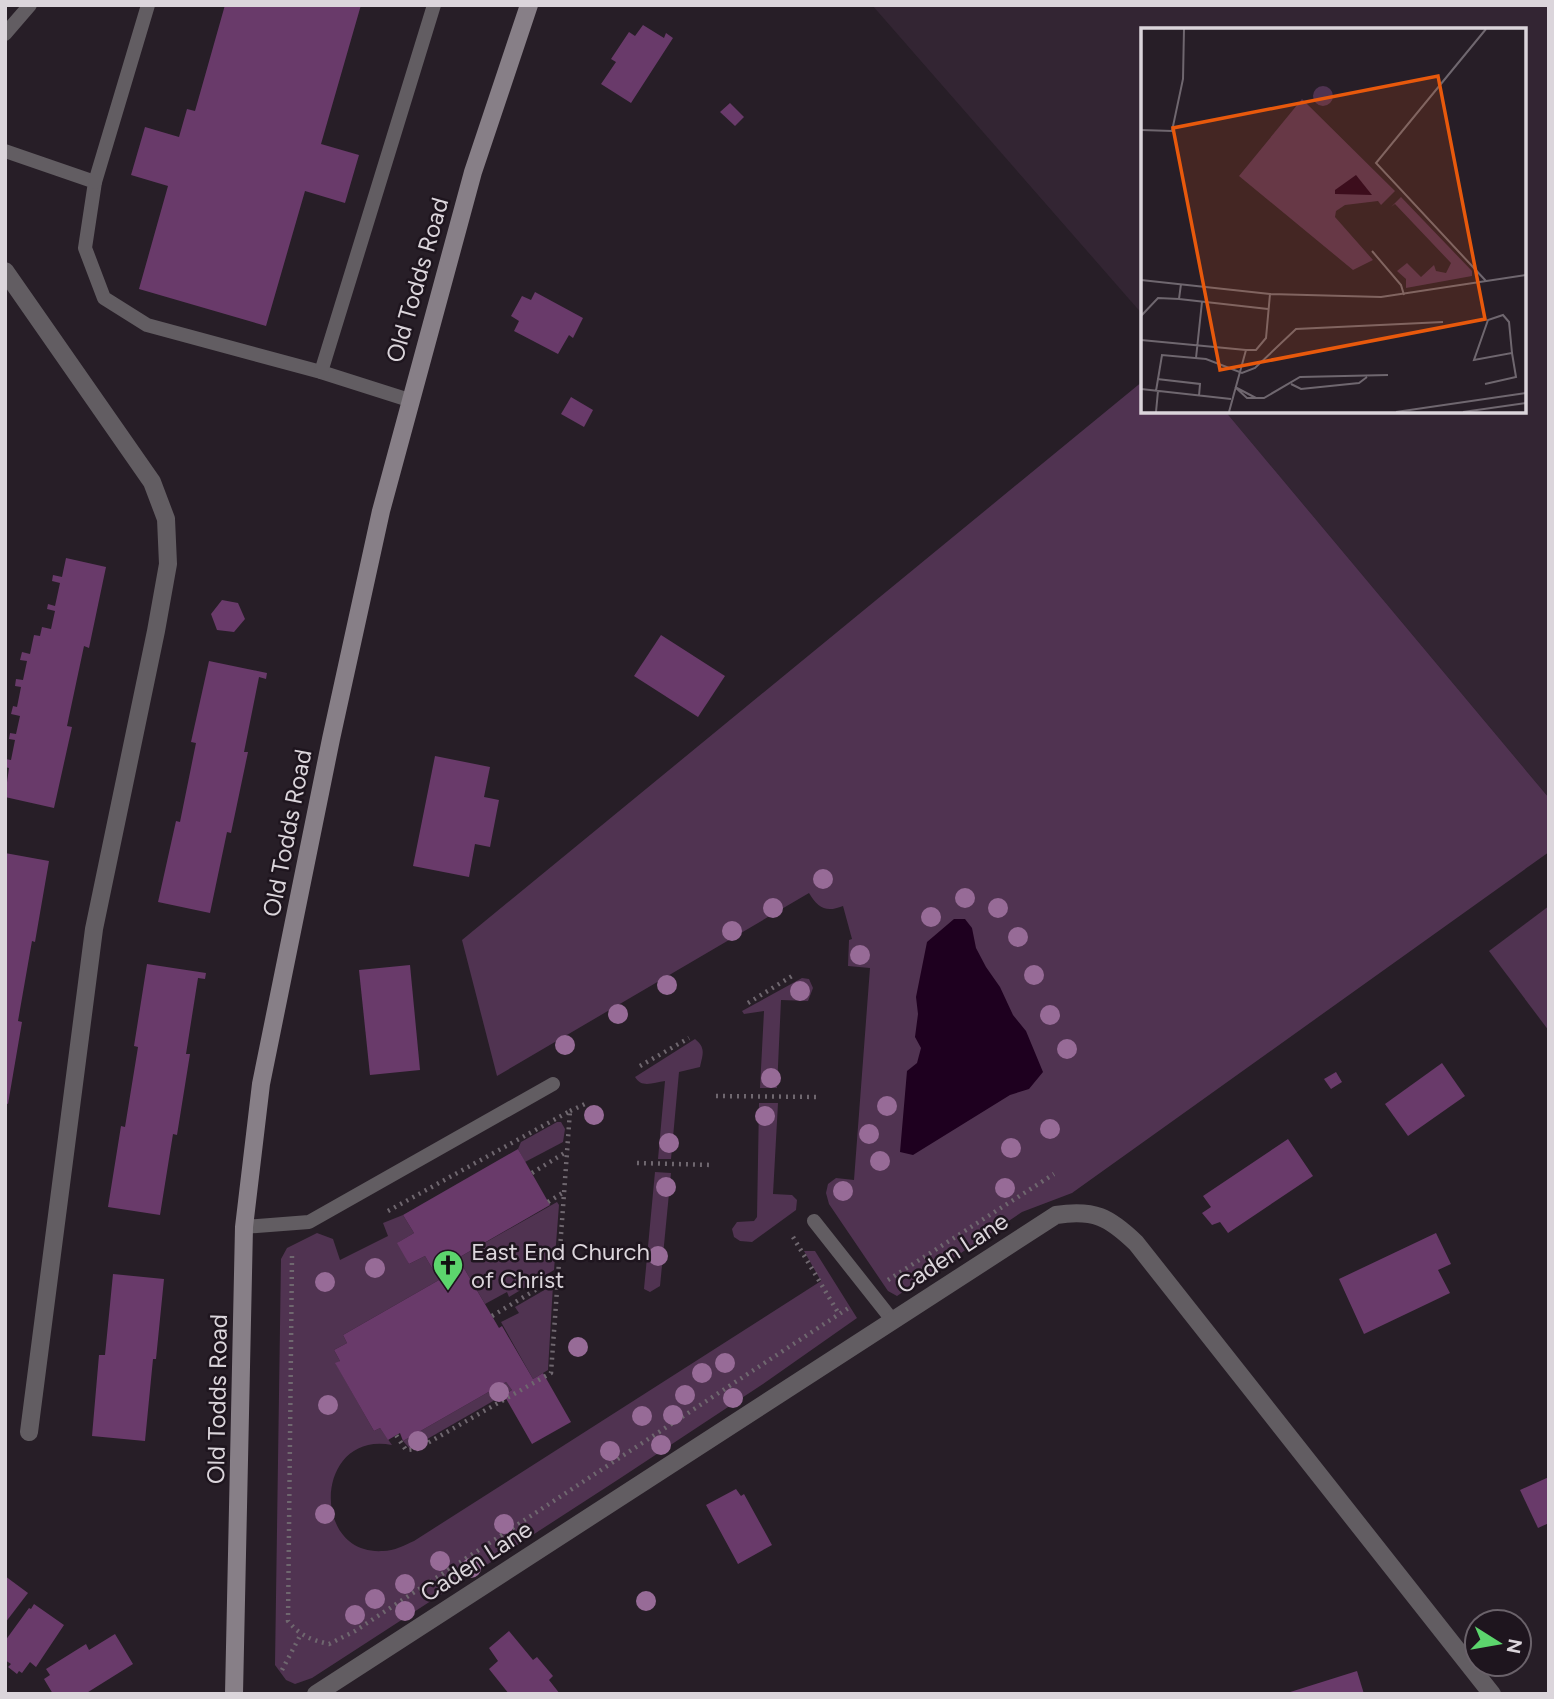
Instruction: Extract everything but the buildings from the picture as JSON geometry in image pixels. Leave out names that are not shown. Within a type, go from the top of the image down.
[{"type":"main road","name":"Old Todds Road","points":[[234,1694],[244,1227],[264,1072],[380,511],[473,172],[529,5]]},
{"type":"street","points":[[5,271],[152,482],[166,519],[168,564],[94,929],[29,1432]]},
{"type":"street","name":"Caden Lane","points":[[316,1694],[1056,1215],[1079,1212],[1092,1213],[1119,1226],[1136,1243],[1492,1694]]},
{"type":"lane","points":[[5,34],[30,5]]},
{"type":"lane","points":[[148,5],[96,182],[85,248],[104,299],[147,324],[321,372],[409,400]]},
{"type":"lane","points":[[321,372],[434,5]]},
{"type":"lane","points":[[5,151],[96,182]]},
{"type":"lane","points":[[244,1227],[309,1222],[553,1084]]},
{"type":"lane","points":[[814,1221],[893,1321]]},
{"type":"path","points":[[748,1003],[792,976]]},
{"type":"path","points":[[640,1066],[689,1038]]},
{"type":"path","points":[[716,1096],[820,1097]]},
{"type":"path","points":[[388,1211],[585,1104]]},
{"type":"path","points":[[396,1435],[405,1450],[417,1449],[551,1373],[564,1191],[570,1160],[567,1152],[570,1111]]},
{"type":"path","points":[[532,1173],[567,1152]]},
{"type":"path","points":[[637,1163],[713,1165]]},
{"type":"path","points":[[887,1280],[1054,1174]]},
{"type":"path","points":[[548,1202],[564,1191]]},
{"type":"path","points":[[793,1237],[839,1314]]},
{"type":"path","points":[[292,1256],[288,1621],[310,1639],[330,1644],[355,1631],[850,1307]]},
{"type":"path","points":[[492,1316],[558,1276]]},
{"type":"path","points":[[282,1670],[301,1634]]},
{"type":"shaded area","points":[[872,5],[1549,5],[1549,798],[1227,413],[1526,413],[1526,28],[1141,28],[1141,313]]},
{"type":"shaded area","points":[[1141,383],[1141,413],[1227,413],[1549,798],[1549,852],[1072,1193],[1022,1212],[897,1296],[888,1291],[829,1204],[826,1193],[828,1184],[836,1178],[854,1180],[870,968],[848,966],[849,940],[852,939],[843,906],[823,908],[809,893],[497,1076],[462,940]]},
{"type":"shaded area","points":[[1549,906],[1549,1031],[1489,951]]},
{"type":"shaded area","points":[[954,919],[965,919],[972,928],[976,948],[1000,987],[1013,1015],[1026,1031],[1043,1072],[1029,1089],[1010,1095],[913,1155],[900,1152],[907,1071],[917,1063],[921,1048],[915,1037],[918,1014],[916,997],[927,942]]},
{"type":"shaded area","points":[[802,978],[809,979],[813,988],[808,1001],[781,1000],[777,1088],[760,1088],[764,1011],[744,1014],[742,1011]]},
{"type":"shaded area","points":[[695,1039],[702,1048],[700,1067],[679,1072],[671,1159],[658,1159],[665,1081],[645,1084],[635,1077]]},
{"type":"shaded area","points":[[759,1103],[778,1103],[773,1194],[792,1195],[797,1200],[796,1210],[752,1242],[740,1241],[734,1237],[732,1229],[737,1222],[754,1221],[757,1217]]},
{"type":"shaded area","points":[[561,1122],[565,1129],[563,1142],[525,1162],[518,1149],[521,1142]]},
{"type":"shaded area","points":[[655,1172],[671,1173],[660,1286],[650,1292],[644,1289]]},
{"type":"shaded area","points":[[557,1202],[559,1205],[554,1270],[509,1297],[507,1292],[485,1304],[458,1258]]},
{"type":"shaded area","points":[[403,1215],[414,1233],[399,1242],[409,1264],[425,1256],[439,1280],[343,1335],[347,1343],[334,1350],[340,1361],[336,1364],[374,1431],[380,1428],[392,1445],[366,1445],[347,1456],[336,1473],[331,1494],[333,1516],[343,1534],[359,1547],[387,1551],[414,1541],[821,1281],[804,1251],[815,1251],[857,1318],[619,1479],[312,1678],[295,1684],[286,1680],[275,1665],[281,1259],[287,1248],[317,1233],[333,1239],[340,1260],[388,1236],[383,1223]]},
{"type":"shaded area","points":[[553,1285],[548,1370],[533,1379],[501,1322],[519,1313],[515,1307]]},
{"type":"shaded area","points":[[506,1382],[512,1390],[410,1449],[403,1441]]},
{"type":"place","name":"East End Church of Christ","points":[[448,1292]]}]
